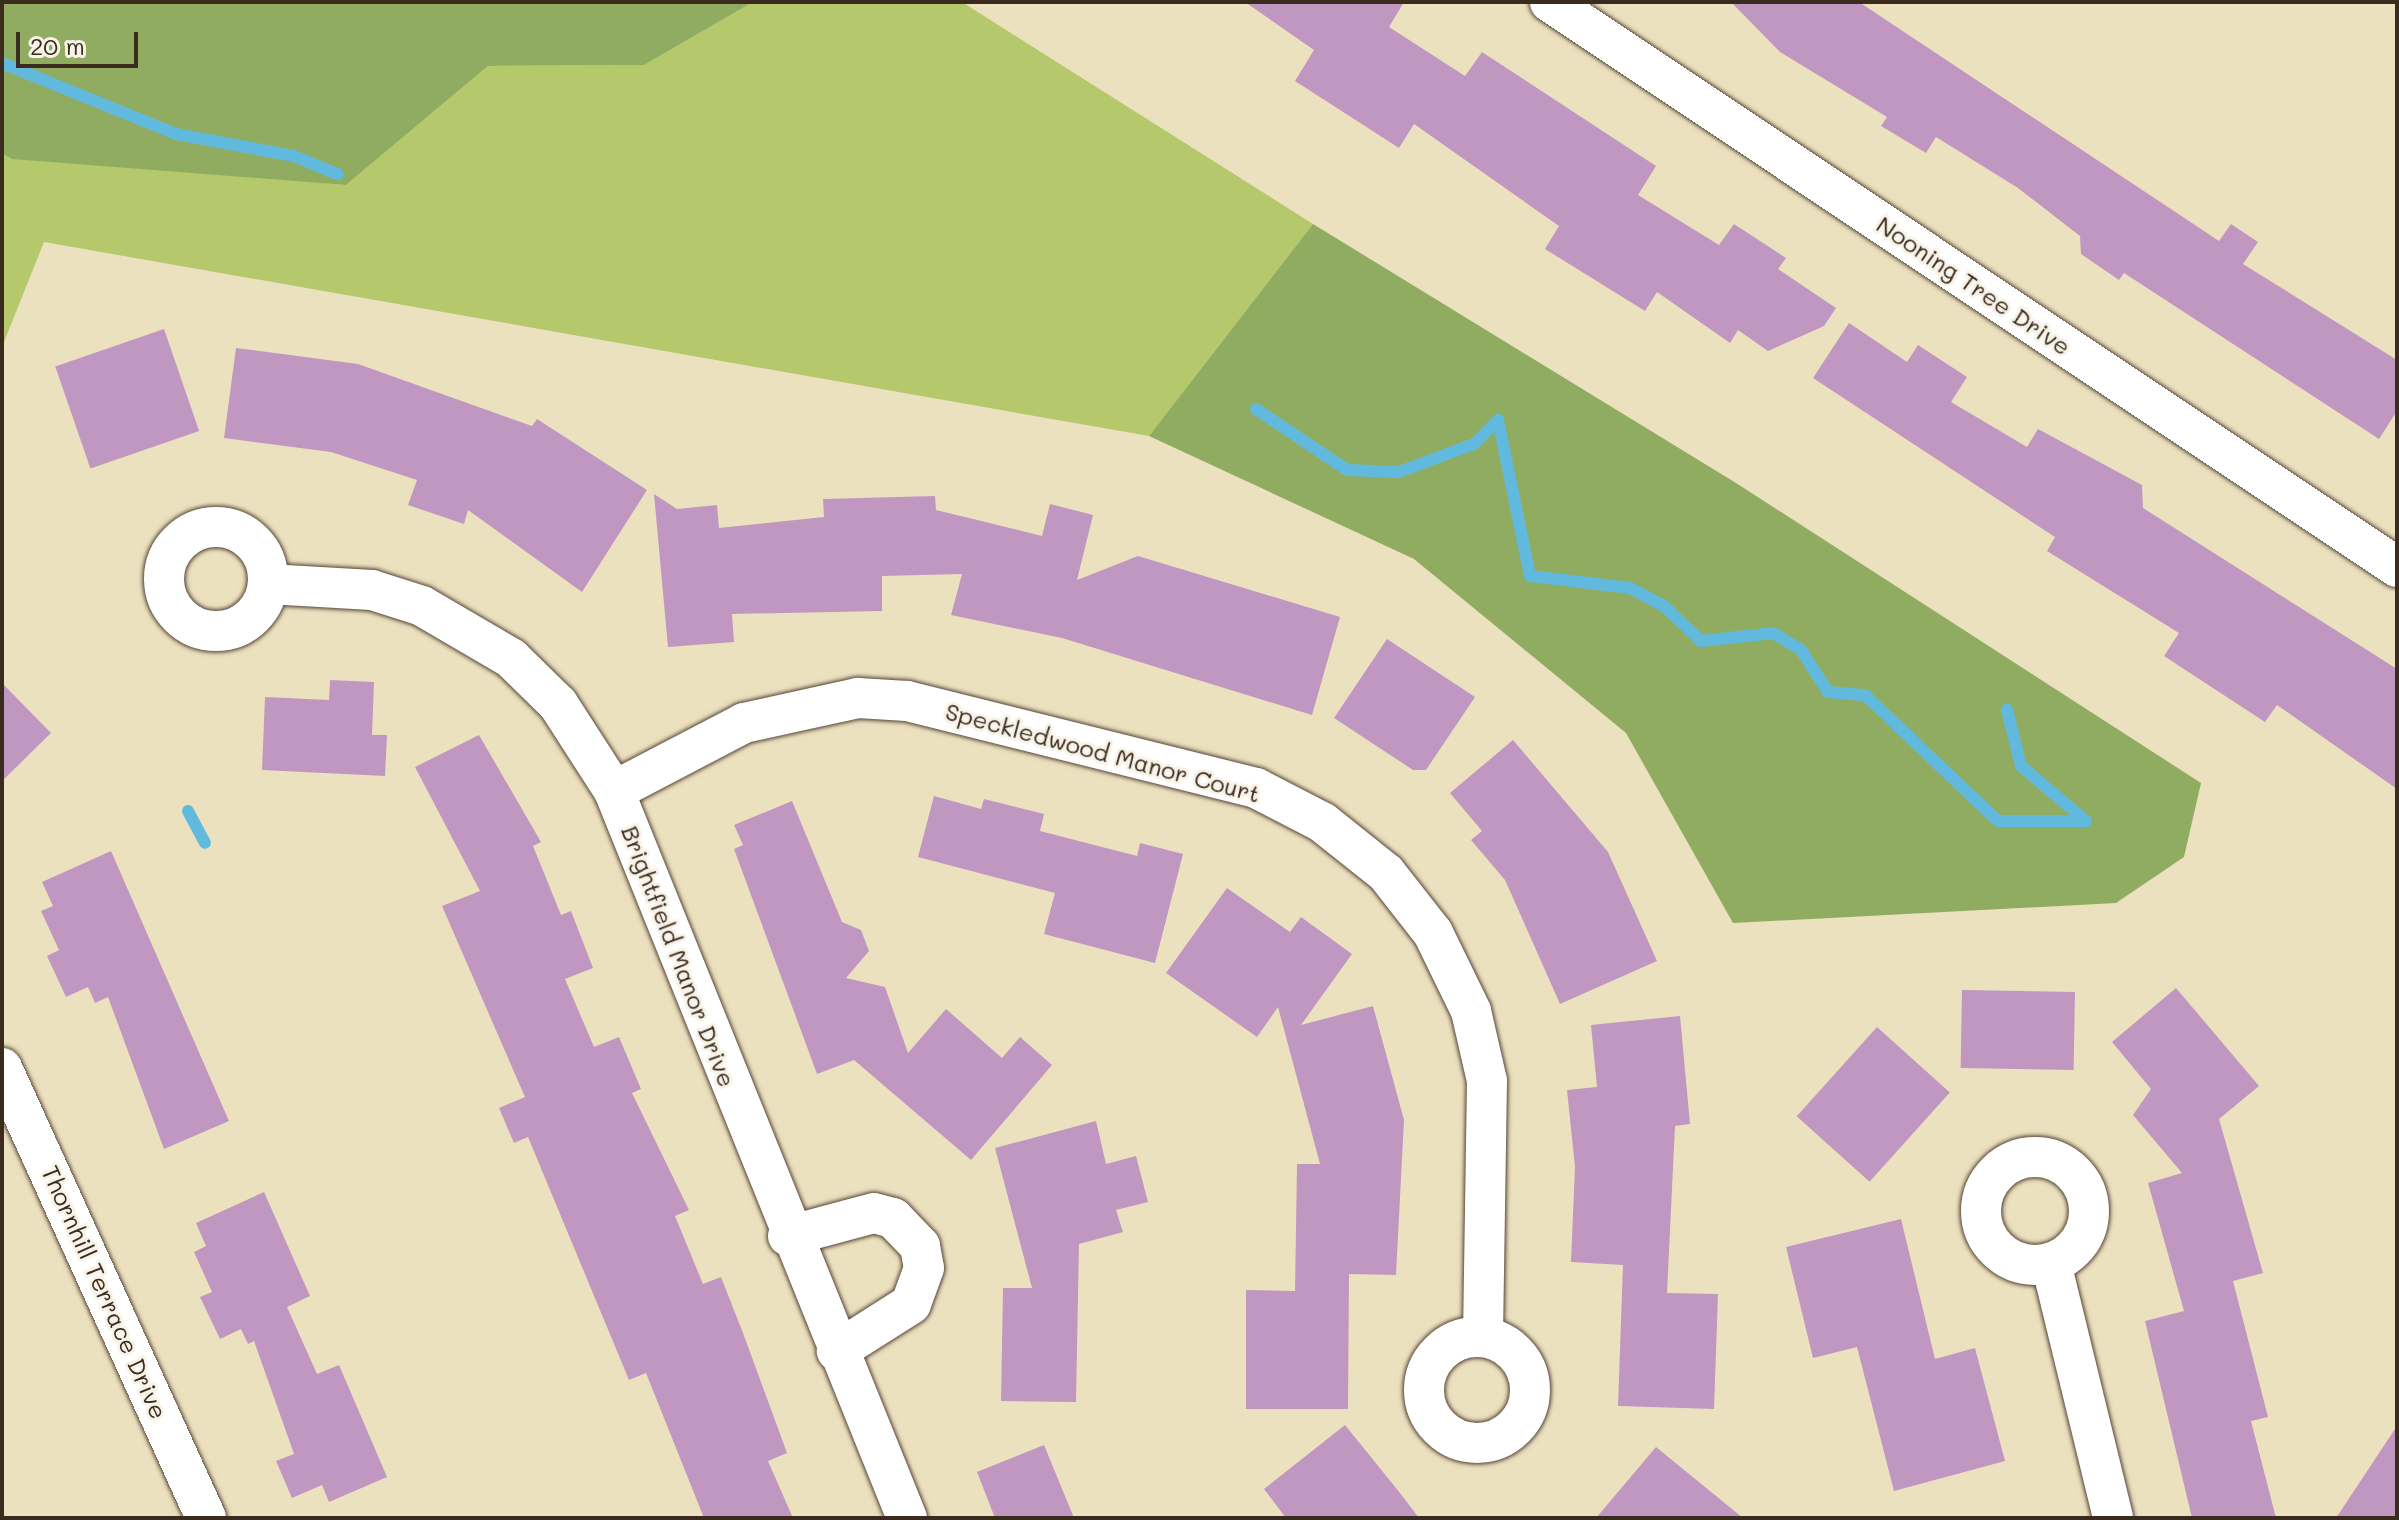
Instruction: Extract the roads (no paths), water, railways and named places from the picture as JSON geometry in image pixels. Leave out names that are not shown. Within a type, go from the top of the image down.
[{"type":"street","name":"Nooning Tree Drive","points":[[1550,2],[2397,567]]},
{"type":"street","name":"Brightfield Manor Drive","points":[[268,584],[372,590],[462,627],[511,658],[558,704],[614,791],[788,1236],[907,1518]]},
{"type":"street","name":"Speckledwood Manor Court","points":[[614,791],[744,723],[858,698],[907,701],[1256,788],[1322,822],[1386,873],[1433,933],[1471,1011],[1487,1081],[1483,1337]]},
{"type":"street","name":"Thornhill Terrace Drive","points":[[2,1068],[206,1518]]},
{"type":"street","points":[[788,1236],[874,1213],[893,1218],[920,1246],[924,1268],[911,1304],[837,1351]]},
{"type":"street","points":[[2051,1263],[2113,1518]]},
{"type":"waterway","points":[[2,63],[176,134],[294,156],[337,174]]},
{"type":"waterway","points":[[1256,409],[1347,470],[1399,472],[1474,444],[1498,420],[1530,576],[1630,588],[1664,606],[1701,641],[1773,633],[1801,650],[1828,692],[1865,695],[1998,821],[2086,821],[2021,766],[2007,710]]},
{"type":"waterway","points":[[188,811],[205,843]]}]
